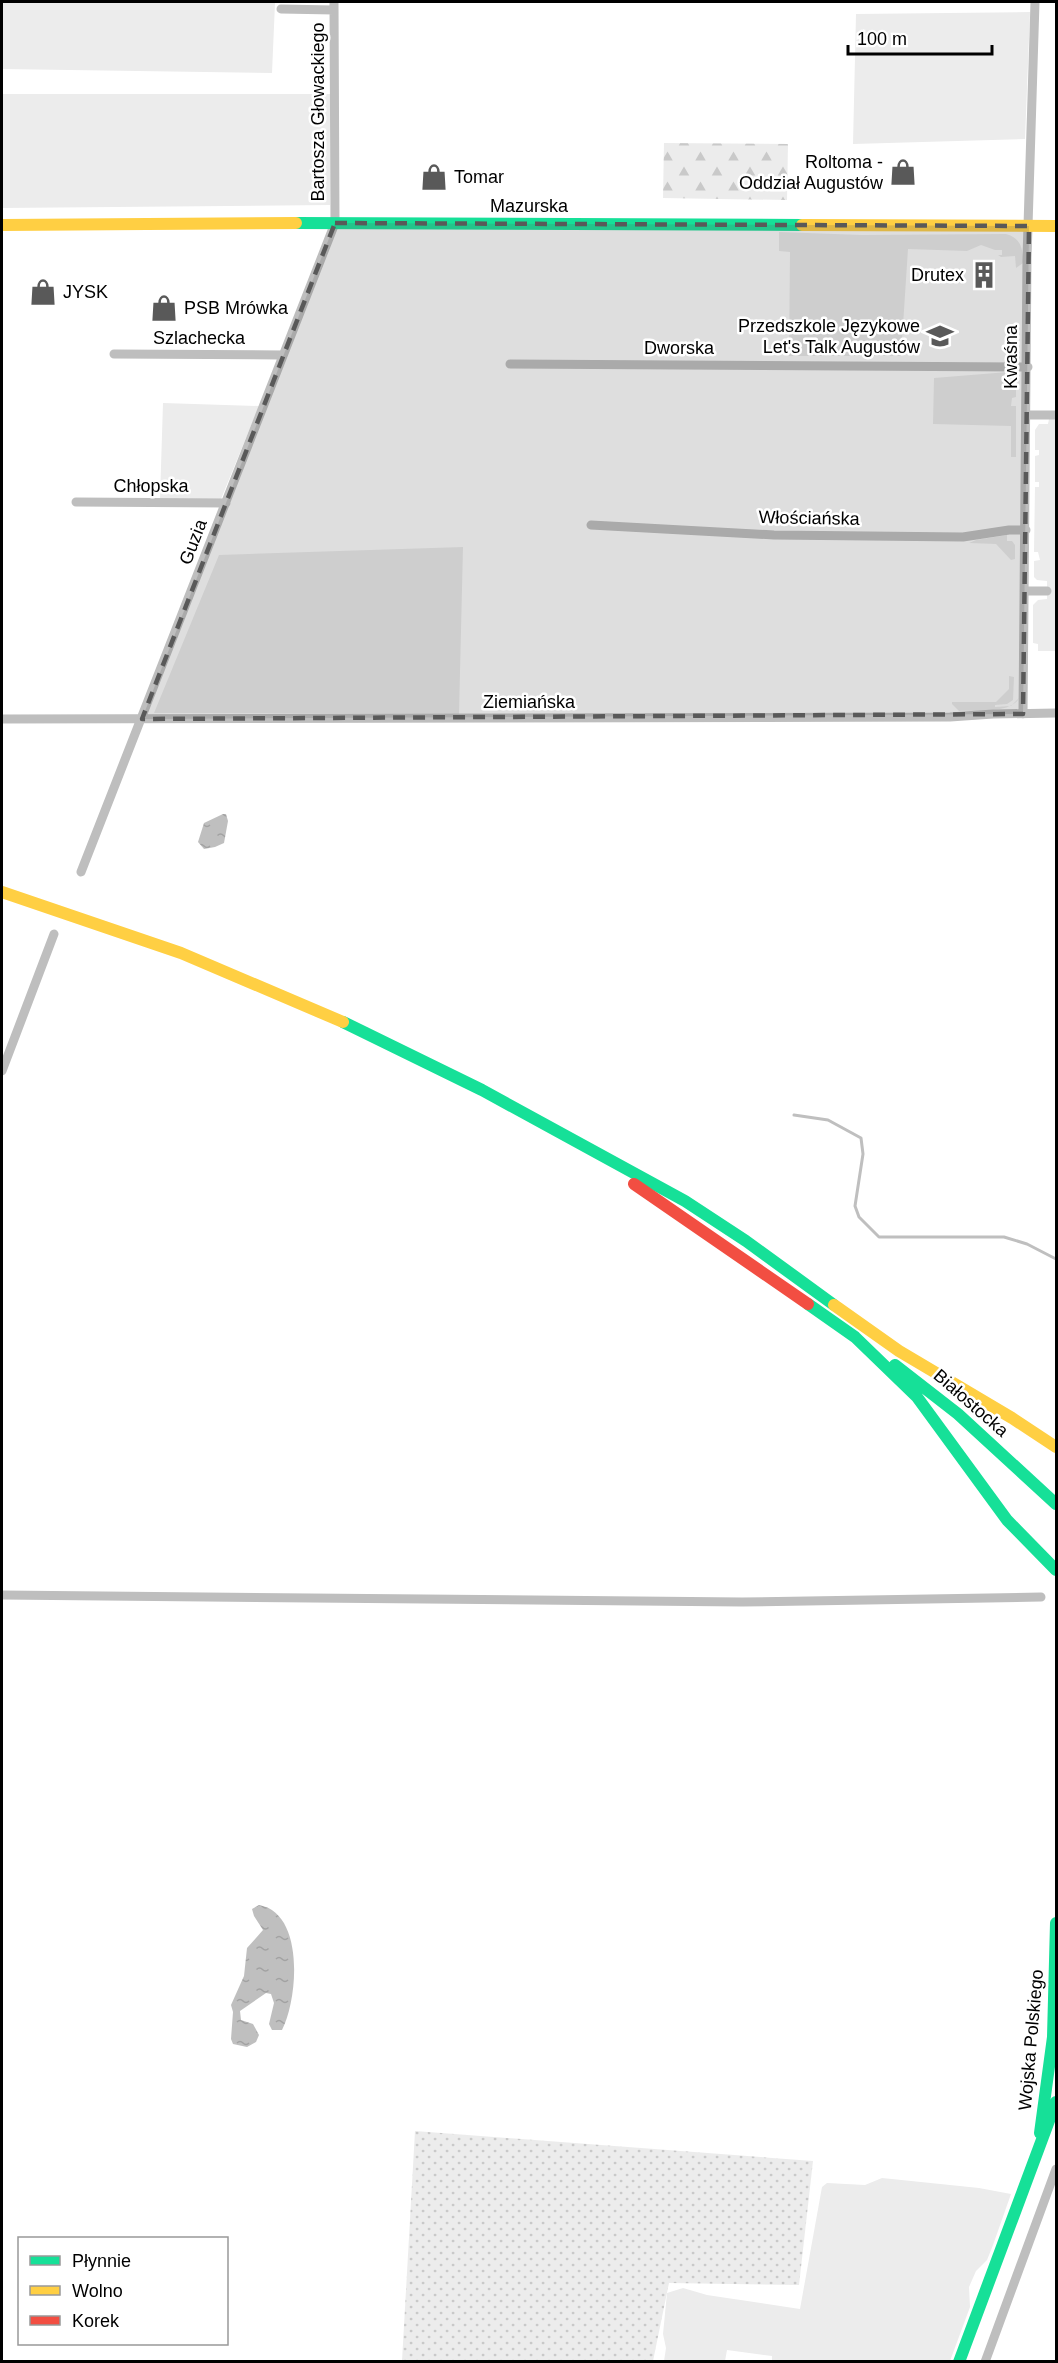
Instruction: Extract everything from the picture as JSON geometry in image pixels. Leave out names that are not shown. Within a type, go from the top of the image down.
[{"type":"main road","name":"Mazurska","points":[[2,225],[335,223],[1056,226]]},
{"type":"main road","points":[[2,892],[208,963],[361,1030],[469,1083],[699,1210],[774,1260],[926,1369],[1026,1426],[1056,1447]]},
{"type":"main road","points":[[569,1139],[765,1272],[855,1337],[916,1397],[1006,1520],[1056,1570]]},
{"type":"main road","name":"Białostocka","points":[[877,1336],[1003,1442],[1056,1491]]},
{"type":"main road","name":"Białostocka","points":[[855,1337],[917,1380],[1056,1504]]},
{"type":"main road","name":"Wojska Polskiego","points":[[1035,2159],[1053,2037],[1056,1923]]},
{"type":"main road","name":"Wojska Polskiego","points":[[959,2361],[1045,2137],[1056,2102]]},
{"type":"street","name":"Kwaśna","points":[[1023,714],[1029,226],[1035,2]]},
{"type":"street","points":[[281,9],[334,6]]},
{"type":"street","name":"Bartosza Głowackiego","points":[[334,6],[335,223]]},
{"type":"street","name":"Guzia","points":[[81,872],[335,223]]},
{"type":"street","name":"Szlachecka","points":[[114,354],[283,355]]},
{"type":"street","name":"Dworska","points":[[510,364],[1028,367]]},
{"type":"street","points":[[1027,415],[1056,415]]},
{"type":"street","name":"Chłopska","points":[[76,502],[225,503]]},
{"type":"street","name":"Włościańska","points":[[591,525],[627,525],[774,535],[963,537],[1026,530]]},
{"type":"street","points":[[1024,591],[1047,591]]},
{"type":"street","name":"Ziemiańska","points":[[2,719],[950,717],[1056,713]]},
{"type":"street","points":[[2,1071],[54,934]]},
{"type":"street","points":[[2,1594],[730,1602],[1041,1597]]},
{"type":"street","points":[[985,2361],[1056,2169]]},
{"type":"highlighted area","points":[[335,223],[1029,226],[1023,714],[142,719]]},
{"type":"green space","points":[[2,2],[275,3],[272,73],[2,69]]},
{"type":"green space","points":[[1030,12],[1025,139],[853,144],[856,14]]},
{"type":"green space","points":[[2,94],[330,94],[330,205],[2,208]]},
{"type":"green space","points":[[664,143],[788,144],[787,200],[663,198]]},
{"type":"green space","points":[[779,232],[862,235],[1006,234],[1018,241],[1023,263],[1016,268],[1015,256],[1001,257],[998,255],[1002,255],[1002,250],[981,245],[967,251],[908,249],[901,356],[789,356],[790,252],[779,251]]},
{"type":"green space","points":[[1008,372],[1008,377],[1016,380],[1016,397],[1012,398],[1011,406],[1016,406],[1016,457],[1011,457],[1011,426],[933,424],[934,378]]},
{"type":"green space","points":[[163,403],[259,406],[221,499],[160,499]]},
{"type":"green space","points":[[1049,419],[1056,419],[1056,651],[1038,651],[1038,644],[1033,643],[1033,605],[1038,600],[1047,599],[1047,581],[1037,580],[1034,577],[1034,561],[1040,560],[1038,552],[1034,552],[1035,487],[1039,487],[1039,482],[1035,482],[1035,456],[1039,455],[1039,450],[1035,450],[1035,430],[1039,424],[1048,424]]},
{"type":"green space","points":[[1007,535],[1007,541],[1012,541],[1015,545],[1015,559],[1011,560],[996,544],[969,543],[976,540]]},
{"type":"green space","points":[[463,547],[459,714],[154,713],[219,555]]},
{"type":"green space","points":[[1009,676],[1014,677],[1013,700],[1007,704],[995,705],[995,707],[1009,707],[959,711],[952,704],[952,702],[996,702],[1009,689]]},
{"type":"green space","points":[[415,2131],[813,2161],[799,2285],[669,2283],[653,2361],[402,2361]]},
{"type":"green space","points":[[882,2178],[979,2188],[1011,2194],[987,2260],[976,2271],[969,2287],[970,2307],[950,2361],[772,2361],[772,2356],[727,2350],[725,2361],[664,2361],[666,2348],[663,2334],[667,2293],[683,2288],[707,2295],[800,2309],[822,2187],[827,2183],[865,2185]]},
{"type":"water","points":[[226,814],[228,821],[224,843],[204,849],[198,842],[204,823]]},
{"type":"water","points":[[259,1905],[274,1911],[284,1924],[291,1940],[294,1979],[292,1999],[282,2030],[272,2030],[269,2024],[274,2003],[271,1994],[266,1993],[240,2011],[241,2020],[253,2024],[259,2035],[256,2042],[247,2047],[233,2044],[231,2039],[233,2012],[231,2005],[244,1976],[247,1948],[263,1930],[252,1909]]},
{"type":"waterway","points":[[794,1115],[828,1120],[861,1138],[863,1154],[855,1206],[859,1217],[879,1237],[1004,1237],[1027,1244],[1056,1259]]},
{"type":"traffic: fast","points":[[296,223],[802,225]]},
{"type":"traffic: fast","points":[[343,1022],[482,1090],[685,1201],[746,1241],[834,1305]]},
{"type":"traffic: fast","points":[[808,1304],[855,1337],[917,1397],[1007,1520],[1056,1570]]},
{"type":"traffic: fast","points":[[895,1365],[958,1414],[1056,1504]]},
{"type":"traffic: fast","points":[[1040,2133],[1053,2037],[1056,1923]]},
{"type":"traffic: fast","points":[[959,2362],[1056,2102]]},
{"type":"traffic: slow","points":[[2,225],[296,223]]},
{"type":"traffic: slow","points":[[802,225],[1056,226]]},
{"type":"traffic: slow","points":[[2,892],[181,953],[343,1022]]},
{"type":"traffic: slow","points":[[834,1305],[899,1351],[1056,1447]]},
{"type":"traffic: jam","points":[[634,1184],[808,1304]]},
{"type":"place","name":"Roltoma - Oddział Augustów","points":[[903,172]]},
{"type":"place","name":"Tomar","points":[[434,177]]},
{"type":"place","name":"Drutex","points":[[984,275]]},
{"type":"place","name":"JYSK","points":[[43,292]]},
{"type":"place","name":"PSB Mrówka","points":[[164,308]]},
{"type":"place","name":"Przedszkole Językowe Let's Talk Augustów","points":[[940,336]]}]
